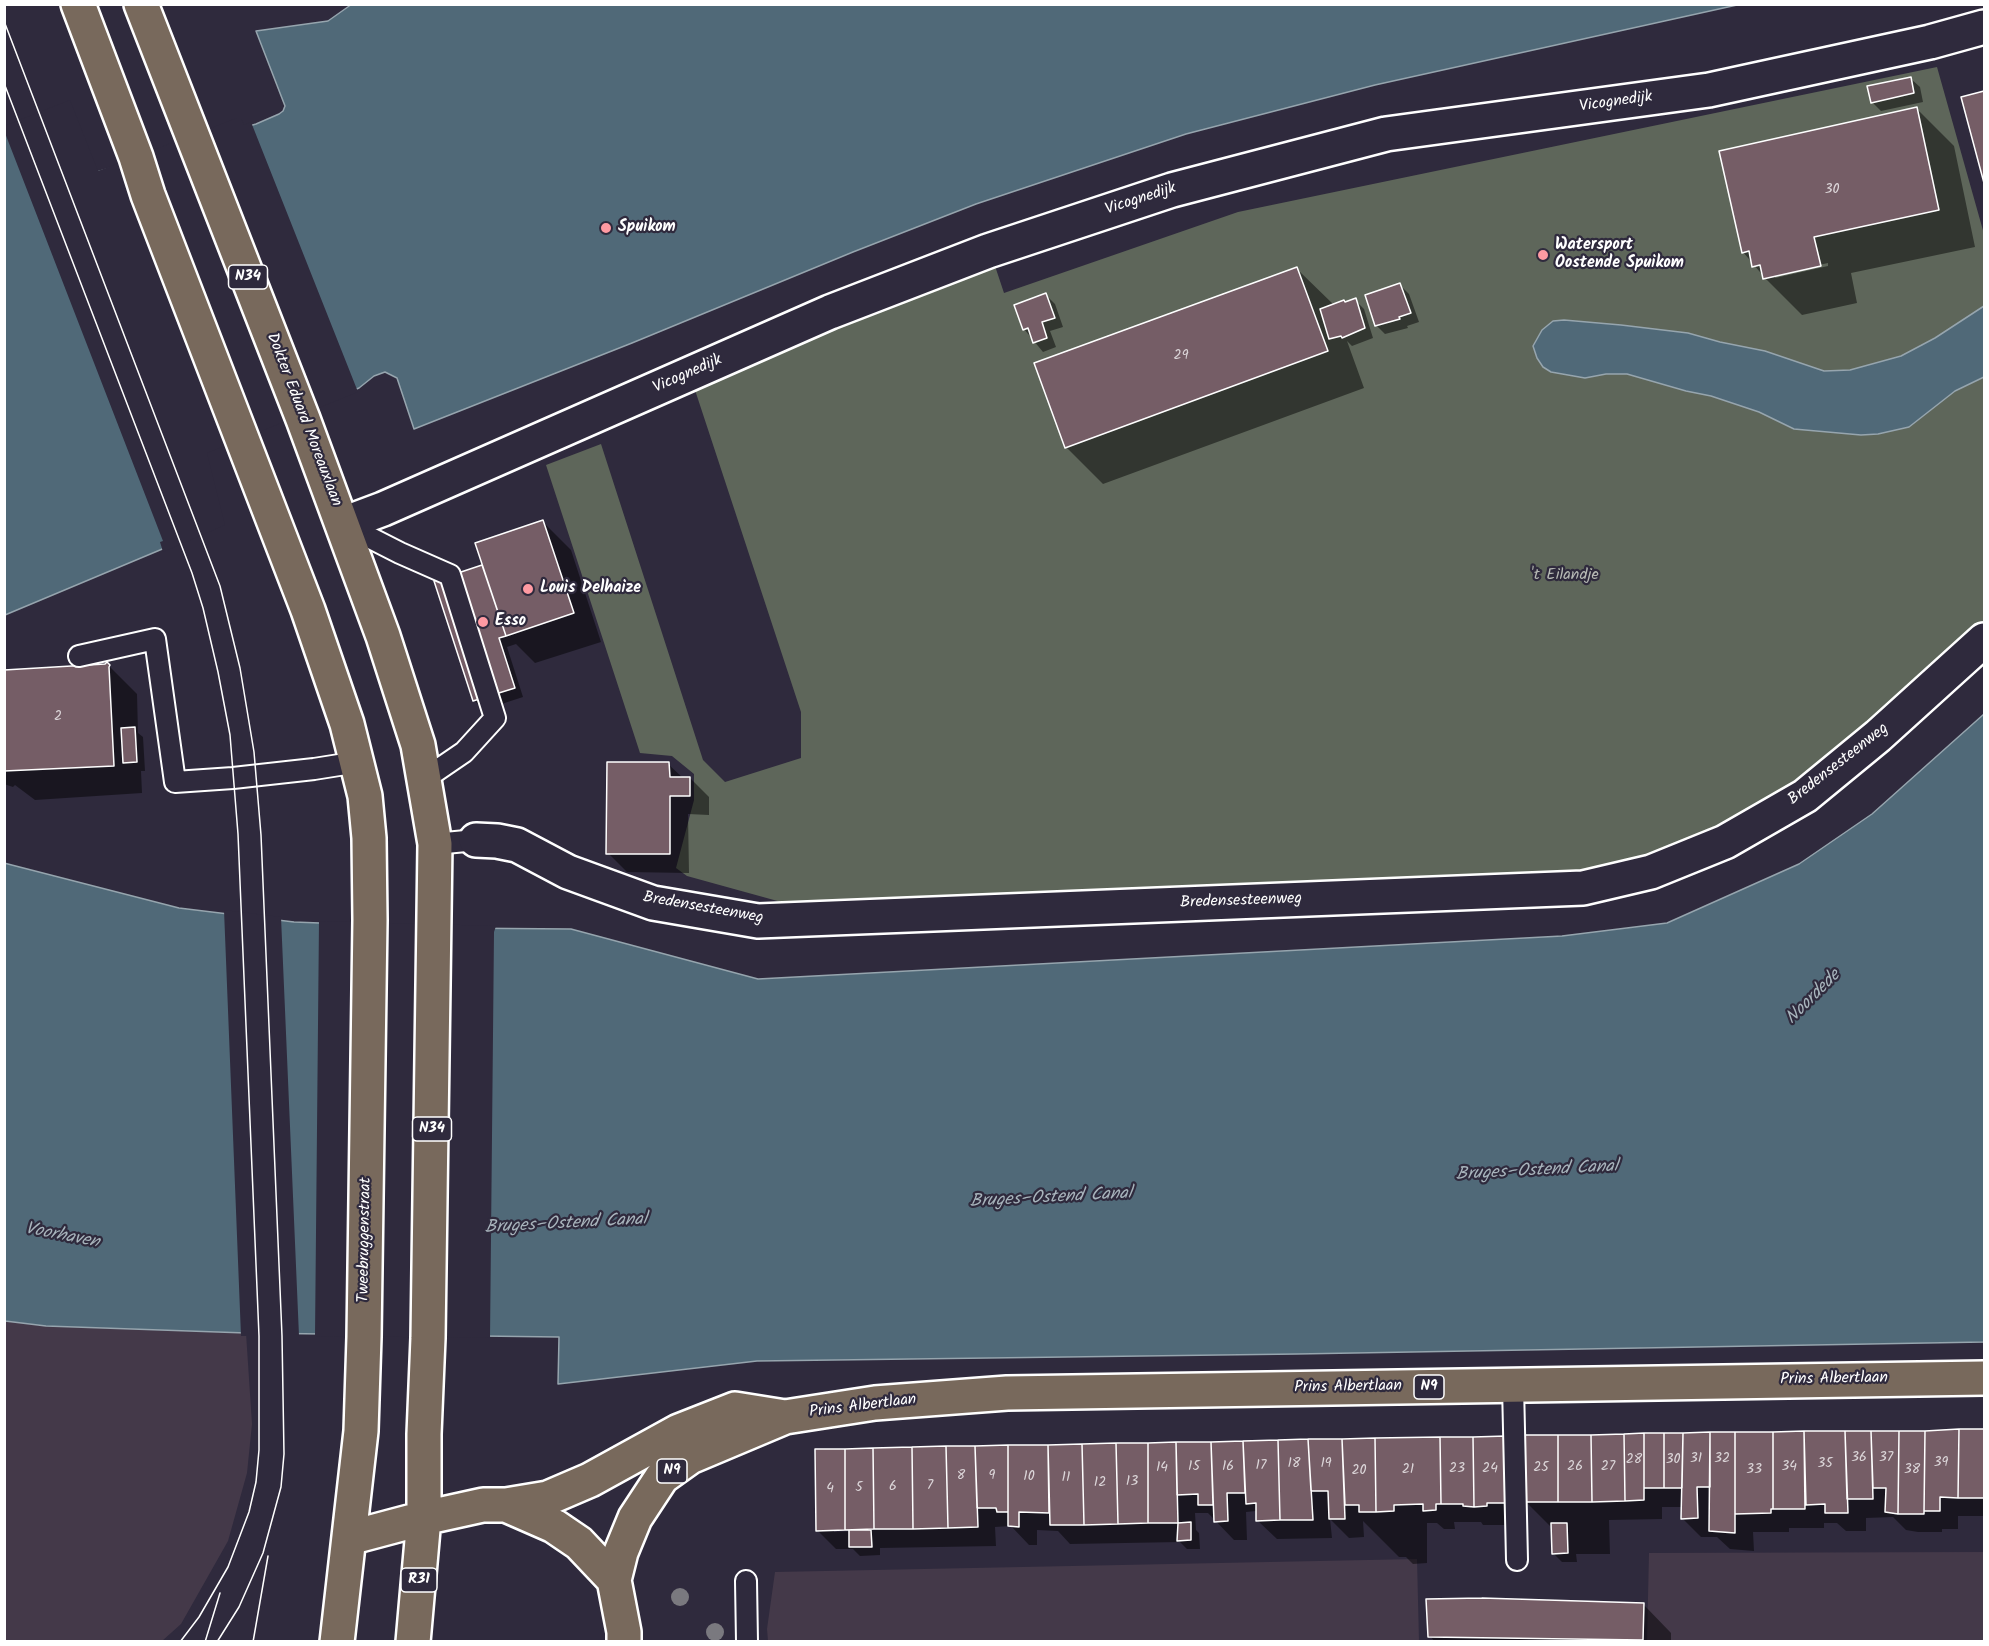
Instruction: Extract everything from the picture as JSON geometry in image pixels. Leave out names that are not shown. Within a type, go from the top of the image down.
[{"type":"main road","points":[[78,4],[136,157],[148,195],[324,655],[348,724],[358,762]]},
{"type":"main road","name":"Dokter Eduard Moreauxlaan","points":[[141,4],[343,524],[406,704],[418,746],[435,844]]},
{"type":"main road","name":"Tweebruggenstraat","points":[[336,1641],[361,1431],[364,1336],[370,920],[369,838],[365,796],[358,762]]},
{"type":"main road","name":"N34","points":[[424,1518],[435,844]]},
{"type":"main road","name":"Prins Albertlaan","points":[[614,1580],[621,1552],[635,1518],[662,1478],[690,1457],[785,1417],[875,1403],[1007,1393],[1984,1378]]},
{"type":"main road","name":"Prins Albertlaan","points":[[349,1538],[483,1505],[506,1505],[548,1498],[590,1480],[679,1431],[735,1409],[785,1417]]},
{"type":"main road","points":[[506,1505],[555,1526],[579,1543],[614,1580]]},
{"type":"main road","name":"R31","points":[[412,1641],[424,1518]]},
{"type":"main road","name":"N9","points":[[614,1580],[624,1641]]},
{"type":"street","name":"Vicognedijk","points":[[343,524],[383,509],[830,312],[988,251],[1172,190],[1386,134],[1709,90],[1930,42],[1984,27]]},
{"type":"street","name":"Bredensesteenweg","points":[[476,840],[517,844],[568,872],[653,903],[758,921],[1583,888],[1651,872],[1725,842],[1805,796],[1878,736],[1984,640]]},
{"type":"lane","points":[[343,524],[400,553],[450,574],[492,707],[495,718],[464,752],[423,780]]},
{"type":"lane","points":[[79,656],[155,639],[175,782],[233,778],[358,762]]},
{"type":"lane","name":"Bredensesteenweg","points":[[435,844],[476,840]]},
{"type":"lane","points":[[1513,1386],[1517,1560]]},
{"type":"lane","points":[[746,1581],[747,1641]]},
{"type":"shaded area","points":[[5,1321],[46,1326],[246,1333],[252,1424],[247,1473],[228,1541],[181,1624],[162,1641],[5,1642]]},
{"type":"shaded area","points":[[1984,1552],[1984,1641],[1647,1641],[1649,1553]]},
{"type":"shaded area","points":[[1417,1559],[1419,1641],[768,1641],[767,1629],[775,1572]]},
{"type":"green space","name":"'t Eilandje","points":[[1937,67],[1984,234],[1984,621],[1918,684],[1853,738],[1749,813],[1690,842],[1627,865],[1556,874],[1460,875],[1124,895],[792,905],[687,876],[676,868],[694,800],[694,774],[672,756],[640,753],[546,465],[601,444],[703,760],[725,782],[801,758],[801,712],[695,390],[782,349],[995,266],[1004,293],[1238,212]]},
{"type":"water","name":"Spuikom","points":[[352,4],[1737,5],[1375,85],[1186,134],[976,204],[414,429],[397,378],[385,372],[374,376],[359,388],[204,452],[222,524],[5,615],[5,129],[97,172],[256,124],[279,114],[285,106],[256,31],[328,21]]},
{"type":"water","points":[[1984,306],[1984,377],[1955,391],[1909,427],[1878,434],[1861,435],[1794,429],[1759,412],[1711,396],[1627,374],[1606,374],[1585,378],[1551,372],[1543,367],[1533,346],[1542,330],[1553,321],[1564,320],[1688,333],[1765,351],[1824,371],[1850,370],[1901,356],[1935,338]]},
{"type":"water","points":[[1984,714],[1984,1342],[757,1361],[558,1384],[559,1337],[246,1333],[46,1326],[5,1321],[4,863],[179,908],[294,922],[449,928],[571,929],[758,979],[1562,936],[1667,923],[1799,864],[1872,814]]},
{"type":"pier","points":[[70,100],[98,171],[237,118],[241,118],[244,125],[251,122],[358,392],[207,453],[225,525],[163,552],[160,542],[163,541],[5,133],[4,126]]},
{"type":"pier","points":[[224,910],[281,917],[299,1336],[241,1336]]},
{"type":"pier","points":[[319,921],[496,926],[494,932],[490,1338],[315,1336]]},
{"type":"building","points":[[1911,77],[1914,93],[1871,103],[1867,86]]},
{"type":"building","points":[[1984,91],[1984,183],[1961,97]]},
{"type":"building","points":[[1917,107],[1939,210],[1814,237],[1821,266],[1763,279],[1760,265],[1752,267],[1749,251],[1742,253],[1719,151]]},
{"type":"building","points":[[1297,267],[1328,351],[1065,448],[1034,363]]},
{"type":"building","points":[[1400,283],[1411,313],[1399,317],[1400,319],[1375,326],[1365,295]]},
{"type":"building","points":[[1046,293],[1055,318],[1042,322],[1047,338],[1033,343],[1028,328],[1023,330],[1014,305]]},
{"type":"building","points":[[1356,298],[1365,328],[1342,338],[1341,336],[1329,339],[1320,309]]},
{"type":"building","name":"Louis Delhaize","points":[[543,520],[574,613],[506,636],[475,543]]},
{"type":"building","points":[[482,565],[506,636],[499,638],[515,688],[473,701],[434,581]]},
{"type":"building","points":[[107,662],[110,665],[114,766],[4,771],[4,670],[105,664]]},
{"type":"building","points":[[135,727],[137,762],[123,763],[121,728]]},
{"type":"building","points":[[607,762],[669,762],[670,777],[690,777],[690,796],[670,796],[670,854],[606,854]]},
{"type":"building","points":[[1959,1429],[1984,1429],[1984,1498],[1958,1498]]},
{"type":"building","points":[[1959,1429],[1958,1498],[1940,1497],[1940,1511],[1924,1511],[1925,1431]]},
{"type":"building","points":[[1804,1431],[1805,1509],[1773,1509],[1773,1432]]},
{"type":"building","points":[[1804,1431],[1845,1431],[1848,1513],[1825,1513],[1825,1504],[1806,1505]]},
{"type":"building","points":[[1845,1431],[1871,1431],[1873,1499],[1847,1499]]},
{"type":"building","points":[[1871,1431],[1899,1431],[1898,1514],[1885,1512],[1886,1488],[1873,1488]]},
{"type":"building","points":[[1899,1431],[1925,1431],[1924,1514],[1898,1514]]},
{"type":"building","points":[[1710,1432],[1735,1432],[1735,1533],[1709,1531]]},
{"type":"building","points":[[1710,1432],[1710,1487],[1697,1487],[1698,1518],[1681,1519],[1683,1433]]},
{"type":"building","points":[[1735,1432],[1773,1432],[1773,1509],[1771,1513],[1735,1514]]},
{"type":"building","points":[[1644,1433],[1664,1433],[1664,1488],[1644,1488]]},
{"type":"building","points":[[1644,1433],[1644,1500],[1625,1501],[1624,1434]]},
{"type":"building","points":[[1664,1433],[1683,1433],[1682,1488],[1664,1488]]},
{"type":"building","points":[[1624,1434],[1625,1501],[1592,1502],[1591,1435]]},
{"type":"building","points":[[1524,1435],[1558,1435],[1558,1502],[1525,1502]]},
{"type":"building","points":[[1558,1435],[1591,1435],[1592,1502],[1558,1502]]},
{"type":"building","points":[[1506,1436],[1507,1503],[1487,1503],[1487,1506],[1474,1507],[1473,1437]]},
{"type":"building","points":[[1440,1437],[1473,1437],[1474,1507],[1463,1506],[1463,1504],[1441,1504]]},
{"type":"building","points":[[1440,1437],[1441,1504],[1436,1504],[1436,1510],[1423,1511],[1423,1504],[1394,1505],[1394,1511],[1376,1512],[1375,1438]]},
{"type":"building","points":[[1375,1438],[1376,1512],[1359,1512],[1359,1505],[1345,1505],[1342,1439]]},
{"type":"building","points":[[1308,1439],[1342,1439],[1345,1519],[1329,1519],[1328,1491],[1311,1491]]},
{"type":"building","points":[[1308,1439],[1313,1520],[1280,1520],[1278,1440]]},
{"type":"building","points":[[1278,1440],[1280,1520],[1256,1521],[1256,1503],[1246,1504],[1243,1441]]},
{"type":"building","points":[[1243,1441],[1245,1493],[1227,1493],[1228,1521],[1214,1522],[1211,1442]]},
{"type":"building","points":[[1176,1442],[1211,1442],[1213,1505],[1198,1505],[1198,1494],[1177,1495]]},
{"type":"building","points":[[1176,1442],[1178,1523],[1148,1523],[1148,1443]]},
{"type":"building","points":[[1116,1443],[1118,1524],[1084,1525],[1082,1444]]},
{"type":"building","points":[[1116,1443],[1148,1443],[1148,1523],[1118,1524]]},
{"type":"building","points":[[1082,1444],[1084,1525],[1050,1525],[1048,1445]]},
{"type":"building","points":[[1008,1445],[1048,1445],[1049,1513],[1019,1512],[1019,1527],[1008,1526]]},
{"type":"building","points":[[1008,1445],[1008,1512],[997,1512],[996,1508],[977,1508],[975,1446]]},
{"type":"building","points":[[946,1446],[975,1446],[978,1527],[948,1528]]},
{"type":"building","points":[[946,1446],[948,1528],[913,1529],[912,1447]]},
{"type":"building","points":[[912,1447],[913,1529],[874,1529],[873,1448]]},
{"type":"building","points":[[873,1448],[874,1529],[845,1530],[845,1449]]},
{"type":"building","points":[[815,1449],[845,1449],[845,1530],[816,1531]]},
{"type":"building","points":[[1191,1522],[1191,1540],[1177,1541],[1178,1523]]},
{"type":"building","points":[[1551,1523],[1567,1523],[1568,1553],[1552,1554]]},
{"type":"building","points":[[849,1530],[871,1530],[872,1547],[849,1547]]},
{"type":"building","points":[[1482,1598],[1644,1603],[1643,1640],[1428,1637],[1426,1599]]},
{"type":"tram line","points":[[4,21],[220,586],[240,668],[254,752],[261,835],[282,1336],[284,1454],[281,1487],[263,1553],[239,1607],[217,1642]]},
{"type":"tram line","points":[[4,83],[192,573],[203,608],[230,735],[238,834],[259,1336],[259,1450],[256,1482],[249,1512],[228,1567],[199,1617],[180,1642]]},
{"type":"tram line","points":[[253,1642],[268,1556]]},
{"type":"tram line","points":[[205,1642],[220,1593]]},
{"type":"place","name":"Spuikom","points":[[606,228]]},
{"type":"place","name":"Watersport Oostende Spuikom","points":[[1543,255]]},
{"type":"place","name":"Louis Delhaize","points":[[528,589]]},
{"type":"place","name":"Esso","points":[[483,622]]},
{"type":"water label","name":"Noordede","points":[[1814,998]]},
{"type":"water label","name":"Bruges–Ostend Canal","points":[[1537,1172]]},
{"type":"water label","name":"Bruges–Ostend Canal","points":[[1051,1199]]},
{"type":"water label","name":"Bruges–Ostend Canal","points":[[566,1225]]},
{"type":"water label","name":"Voorhaven","points":[[62,1237]]}]
